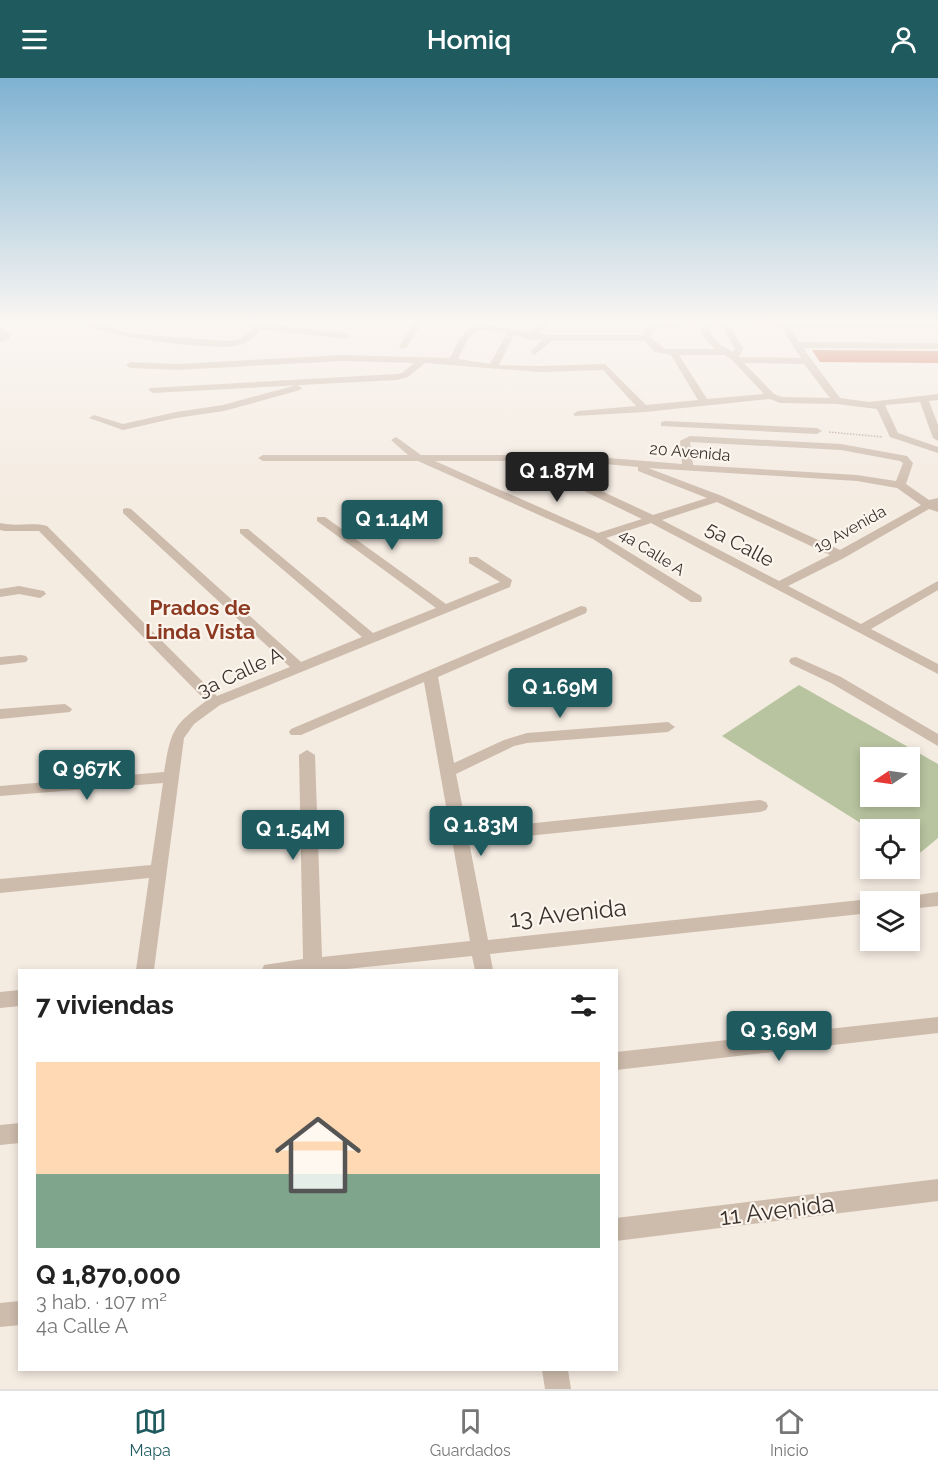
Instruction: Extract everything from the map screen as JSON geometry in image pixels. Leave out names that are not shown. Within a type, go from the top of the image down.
[{"type":"street","points":[[153,390],[304,383]]},
{"type":"street","points":[[94,418],[123,428],[176,415],[224,408],[289,392],[308,383]]},
{"type":"street","points":[[620,383],[645,409]]},
{"type":"street","points":[[693,383],[704,402]]},
{"type":"street","points":[[759,383],[771,396]]},
{"type":"street","points":[[824,383],[837,401]]},
{"type":"street","points":[[578,414],[771,396],[780,399],[873,404],[938,397]]},
{"type":"street","points":[[923,398],[938,438]]},
{"type":"street","points":[[873,404],[884,409],[890,431],[900,439],[938,450]]},
{"type":"street","points":[[665,424],[817,431]]},
{"type":"street","name":"4a Calle A","points":[[396,440],[417,457],[597,537],[696,599]]},
{"type":"street","points":[[688,468],[687,440],[840,447],[903,458],[908,462],[900,485]]},
{"type":"street","name":"20 Avenida","points":[[263,458],[417,457],[621,461],[688,468],[857,477],[900,485],[934,504]]},
{"type":"street","name":"5a Calle","points":[[522,458],[652,519],[938,670]]},
{"type":"street","points":[[621,461],[718,498],[840,555]]},
{"type":"street","points":[[597,537],[718,498]]},
{"type":"street","name":"19 Avenida","points":[[778,586],[934,504]]},
{"type":"street","points":[[127,511],[299,668]]},
{"type":"street","points":[[321,519],[444,608]]},
{"type":"street","points":[[0,526],[6,529],[36,526],[43,528],[215,702]]},
{"type":"street","points":[[244,531],[372,639]]},
{"type":"street","name":"3a Calle A","points":[[145,969],[177,738],[189,721],[215,702],[506,584],[506,580],[473,560]]},
{"type":"street","points":[[861,630],[938,585]]},
{"type":"street","points":[[0,593],[19,590],[40,594]]},
{"type":"street","points":[[296,732],[581,610]]},
{"type":"street","points":[[0,661],[21,659]]},
{"type":"street","points":[[796,661],[836,680],[938,741]]},
{"type":"street","points":[[430,674],[484,969]]},
{"type":"street","points":[[0,714],[65,708]]},
{"type":"street","points":[[448,772],[509,743],[527,738],[668,727]]},
{"type":"street","points":[[307,755],[313,966]]},
{"type":"street","points":[[0,791],[172,777]]},
{"type":"street","points":[[459,837],[759,806]]},
{"type":"street","points":[[0,886],[159,871]]},
{"type":"street","points":[[920,901],[938,899]]},
{"type":"street","name":"13 Avenida","points":[[282,969],[860,907]]},
{"type":"street","points":[[0,1000],[18,998]]},
{"type":"street","points":[[618,1061],[938,1025]]},
{"type":"street","points":[[0,1135],[18,1133]]},
{"type":"street","name":"11 Avenida","points":[[618,1230],[938,1190]]},
{"type":"street","points":[[0,1315],[18,1312]]},
{"type":"street","points":[[555,1371],[558,1389]]},
{"type":"path","points":[[817,431],[900,439]]},
{"type":"green space","points":[[799,685],[908,747],[860,747],[860,807],[920,807],[920,754],[938,764],[938,838],[920,853],[920,819],[860,819],[860,823],[722,736]]},
{"type":"district","name":"Prados de Linda Vista","points":[[200,619]]}]
